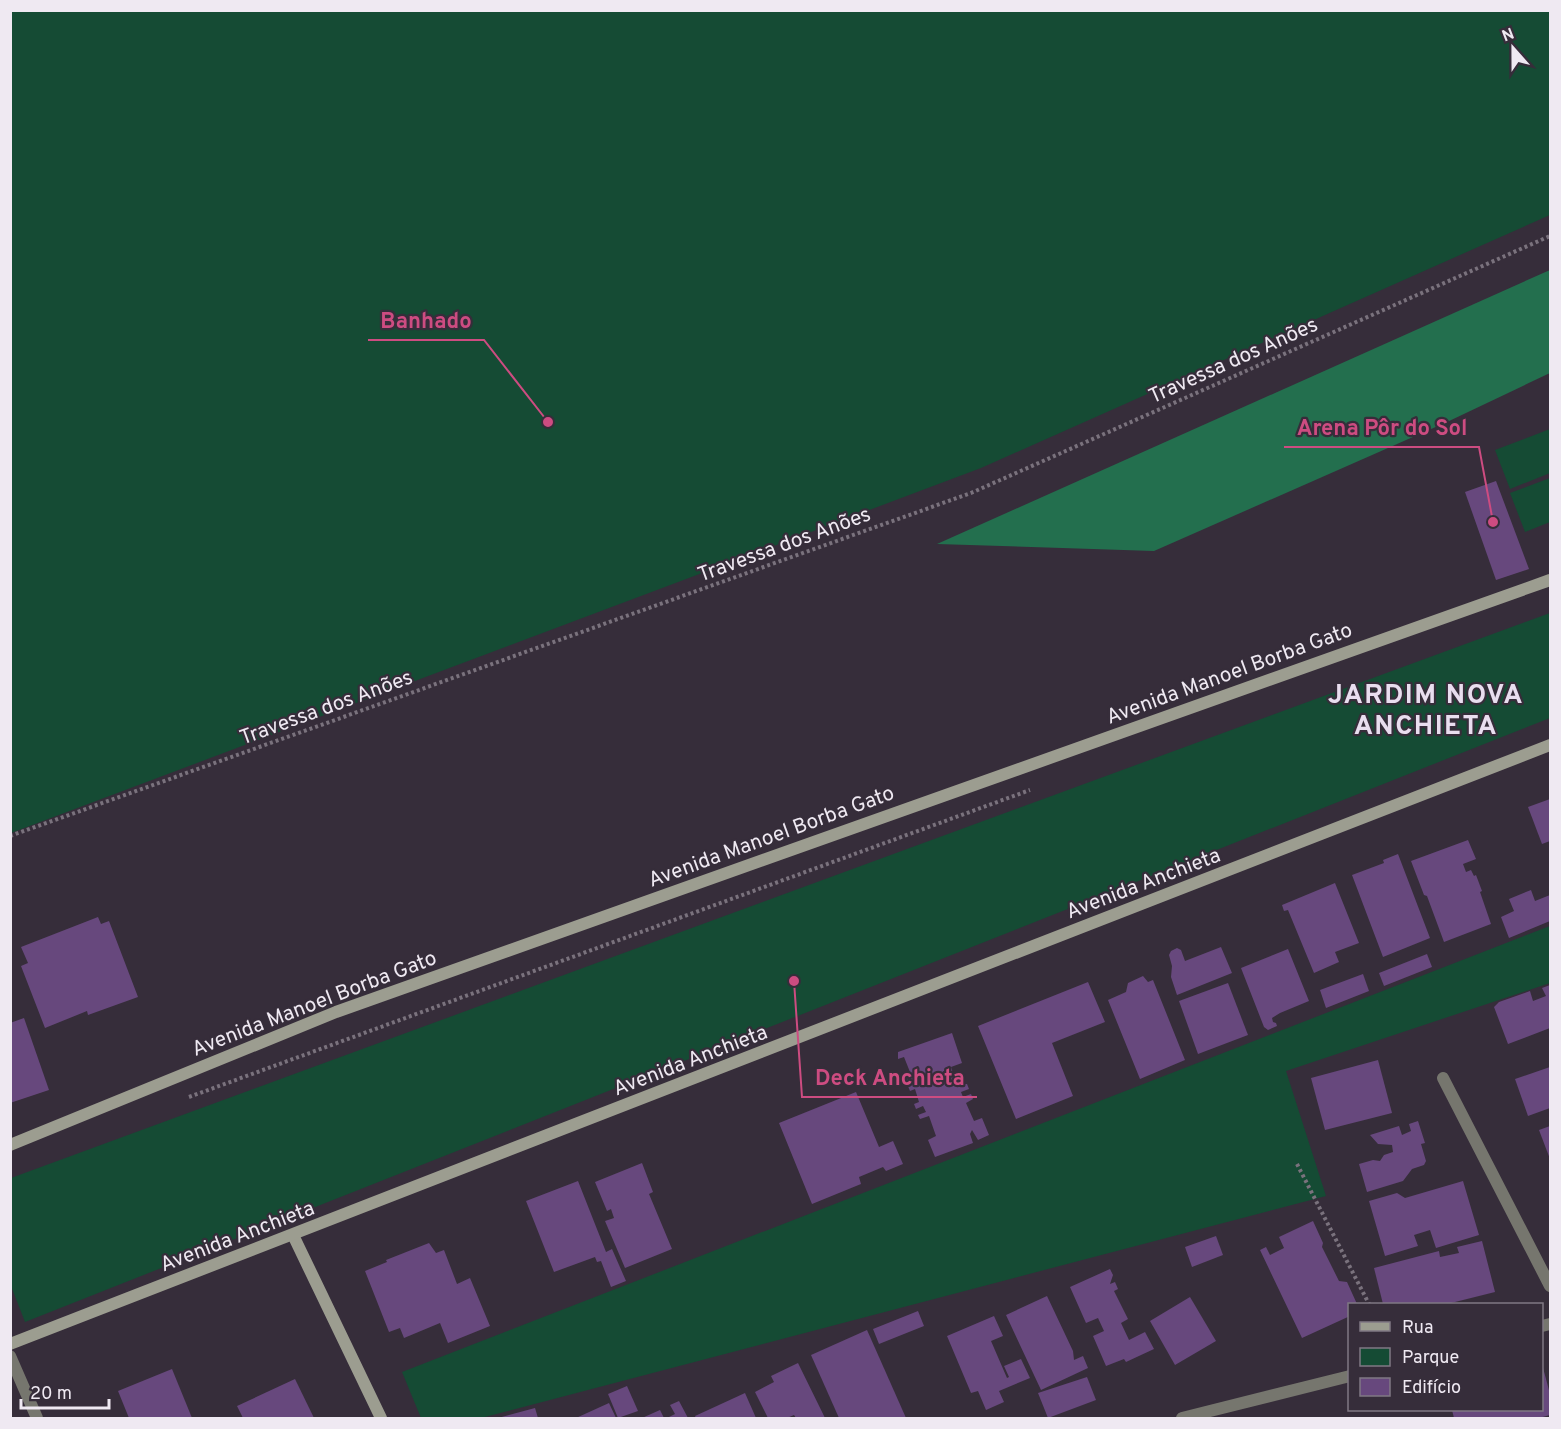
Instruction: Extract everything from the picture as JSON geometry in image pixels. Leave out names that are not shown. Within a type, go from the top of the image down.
[{"type":"main road","name":"Avenida Manoel Borba Gato","points":[[10,1145],[336,1012],[1551,580]]},
{"type":"main road","name":"Avenida Anchieta","points":[[10,1344],[1551,745]]},
{"type":"main road","points":[[293,1235],[381,1419]]},
{"type":"street","points":[[1443,1078],[1551,1286]]},
{"type":"street","points":[[10,1356],[37,1419]]},
{"type":"street","points":[[1182,1419],[1348,1377]]},
{"type":"path","name":"Travessa dos Anões","points":[[10,836],[971,493],[1551,236]]},
{"type":"path","points":[[189,1098],[1034,789]]},
{"type":"path","points":[[1297,1164],[1369,1303]]},
{"type":"green space","points":[[11,10],[1550,11],[1550,215],[981,468],[11,833]]},
{"type":"green space","points":[[1550,270],[1550,373],[1447,422],[1154,551],[937,544]]},
{"type":"green space","points":[[1550,429],[1550,473],[1510,489],[1495,450]]},
{"type":"green space","points":[[1550,478],[1550,522],[1525,532],[1510,493]]},
{"type":"green space","points":[[1550,613],[1550,718],[25,1322],[11,1286],[11,1178]]},
{"type":"green space","points":[[1550,926],[1550,983],[1286,1071],[1326,1196],[481,1418],[421,1418],[402,1372]]},
{"type":"building","points":[[1496,481],[1529,569],[1496,580],[1465,492]]},
{"type":"building","points":[[1550,799],[1550,841],[1542,844],[1528,807]]},
{"type":"building","points":[[1468,840],[1476,859],[1463,864],[1466,872],[1471,870],[1474,876],[1476,875],[1491,924],[1444,942],[1411,861]]},
{"type":"building","points":[[1398,854],[1430,938],[1383,957],[1352,875],[1384,863],[1383,860]]},
{"type":"building","points":[[1335,883],[1359,943],[1335,952],[1339,962],[1314,973],[1288,910],[1284,911],[1282,905]]},
{"type":"building","points":[[1531,890],[1535,901],[1550,895],[1550,921],[1509,938],[1501,917],[1514,911],[1509,899]]},
{"type":"building","points":[[98,917],[101,924],[109,921],[138,997],[88,1015],[87,1011],[45,1028],[21,966],[28,963],[21,947]]},
{"type":"building","points":[[1221,947],[1232,973],[1177,995],[1171,977],[1172,966],[1169,955],[1171,951],[1177,948],[1181,950],[1185,961]]},
{"type":"building","points":[[1288,949],[1309,1001],[1272,1018],[1277,1026],[1268,1030],[1264,1027],[1241,968]]},
{"type":"building","points":[[1427,954],[1432,967],[1384,986],[1379,973]]},
{"type":"building","points":[[1363,974],[1369,991],[1326,1008],[1320,990]]},
{"type":"building","points":[[1143,976],[1148,982],[1153,980],[1185,1060],[1140,1079],[1108,1000],[1126,992],[1128,983]]},
{"type":"building","points":[[1088,982],[1105,1022],[1052,1043],[1073,1096],[1016,1119],[978,1026]]},
{"type":"building","points":[[1228,983],[1248,1035],[1198,1054],[1179,1001]]},
{"type":"building","points":[[1550,985],[1550,1028],[1508,1044],[1494,1007],[1499,1002],[1530,991],[1533,1001],[1546,996],[1542,988]]},
{"type":"building","points":[[24,1018],[49,1090],[10,1103],[10,1023]]},
{"type":"building","points":[[952,1033],[962,1063],[951,1067],[954,1076],[962,1077],[967,1084],[969,1089],[961,1092],[963,1097],[971,1094],[973,1099],[966,1103],[974,1121],[982,1118],[989,1135],[978,1140],[972,1130],[970,1134],[973,1143],[935,1157],[928,1140],[936,1136],[929,1116],[920,1119],[918,1115],[926,1112],[923,1106],[916,1109],[914,1104],[919,1102],[915,1089],[910,1091],[905,1079],[912,1077],[904,1057],[898,1059],[898,1052]]},
{"type":"building","points":[[1378,1060],[1392,1113],[1325,1130],[1311,1078]]},
{"type":"building","points":[[1550,1067],[1550,1108],[1528,1116],[1515,1079]]},
{"type":"building","points":[[856,1092],[879,1147],[893,1141],[903,1164],[886,1171],[883,1167],[859,1177],[861,1184],[812,1204],[779,1123]]},
{"type":"building","points":[[1418,1121],[1425,1143],[1421,1144],[1426,1161],[1424,1165],[1412,1169],[1403,1181],[1367,1192],[1359,1164],[1373,1160],[1380,1161],[1384,1155],[1393,1152],[1392,1145],[1378,1144],[1370,1135],[1399,1126],[1402,1135],[1411,1131],[1409,1124]]},
{"type":"building","points":[[1550,1126],[1550,1159],[1539,1130]]},
{"type":"building","points":[[642,1163],[653,1192],[649,1194],[672,1249],[625,1268],[605,1221],[614,1218],[611,1209],[607,1211],[595,1182]]},
{"type":"building","points":[[578,1181],[606,1252],[612,1249],[626,1281],[611,1287],[601,1261],[597,1262],[595,1257],[554,1272],[526,1201]]},
{"type":"building","points":[[1463,1181],[1479,1235],[1436,1248],[1430,1230],[1414,1235],[1418,1246],[1385,1256],[1369,1201],[1397,1193],[1405,1198]]},
{"type":"building","points":[[1313,1221],[1323,1243],[1322,1247],[1339,1281],[1347,1282],[1357,1303],[1348,1303],[1348,1317],[1302,1338],[1260,1250],[1266,1247],[1270,1255],[1284,1248],[1279,1237]]},
{"type":"building","points":[[1216,1236],[1223,1255],[1192,1267],[1185,1247]]},
{"type":"building","points":[[1482,1241],[1495,1292],[1451,1303],[1383,1303],[1374,1268],[1439,1251],[1440,1257],[1459,1253],[1457,1247]]},
{"type":"building","points":[[429,1243],[436,1253],[444,1250],[457,1284],[470,1278],[490,1326],[448,1343],[440,1323],[404,1338],[400,1328],[389,1332],[365,1271]]},
{"type":"building","points":[[1110,1269],[1113,1275],[1110,1284],[1115,1282],[1118,1289],[1114,1291],[1128,1319],[1121,1323],[1129,1340],[1145,1332],[1154,1349],[1126,1362],[1124,1359],[1106,1366],[1093,1336],[1104,1331],[1098,1318],[1086,1323],[1070,1287]]},
{"type":"building","points":[[1047,1296],[1073,1351],[1074,1360],[1083,1356],[1088,1368],[1041,1390],[1006,1315]]},
{"type":"building","points":[[1190,1297],[1216,1341],[1175,1365],[1150,1321]]},
{"type":"building","points":[[918,1311],[924,1326],[879,1344],[873,1329]]},
{"type":"building","points":[[994,1316],[1003,1336],[991,1341],[1007,1378],[1009,1377],[1004,1366],[1021,1359],[1030,1378],[999,1391],[1004,1402],[986,1410],[978,1391],[971,1393],[947,1336]]},
{"type":"building","points":[[867,1330],[906,1418],[839,1418],[811,1355]]},
{"type":"building","points":[[798,1363],[825,1418],[796,1418],[794,1415],[787,1418],[768,1418],[755,1392],[774,1382],[771,1376]]},
{"type":"building","points":[[1543,1368],[1550,1394],[1550,1415],[1539,1418],[1454,1418],[1452,1411],[1543,1411]]},
{"type":"building","points":[[172,1369],[192,1418],[129,1418],[118,1391]]},
{"type":"building","points":[[1087,1377],[1096,1400],[1048,1418],[1038,1393]]},
{"type":"building","points":[[295,1379],[314,1418],[243,1418],[237,1406]]},
{"type":"building","points":[[627,1386],[638,1411],[618,1418],[608,1394]]},
{"type":"building","points":[[745,1393],[756,1418],[696,1418],[695,1416]]},
{"type":"building","points":[[679,1401],[688,1418],[667,1418],[675,1414],[670,1405]]},
{"type":"building","points":[[609,1403],[616,1418],[576,1418]]},
{"type":"building","points":[[535,1408],[538,1418],[498,1418]]},
{"type":"building","points":[[660,1410],[664,1418],[642,1418]]},
{"type":"place","name":"Banhado","points":[[548,422]]},
{"type":"place","name":"Arena Pôr do Sol","points":[[1493,522]]},
{"type":"place","name":"Deck Anchieta","points":[[794,981]]},
{"type":"district","name":"JARDIM NOVA ANCHIETA","points":[[1426,710]]}]
